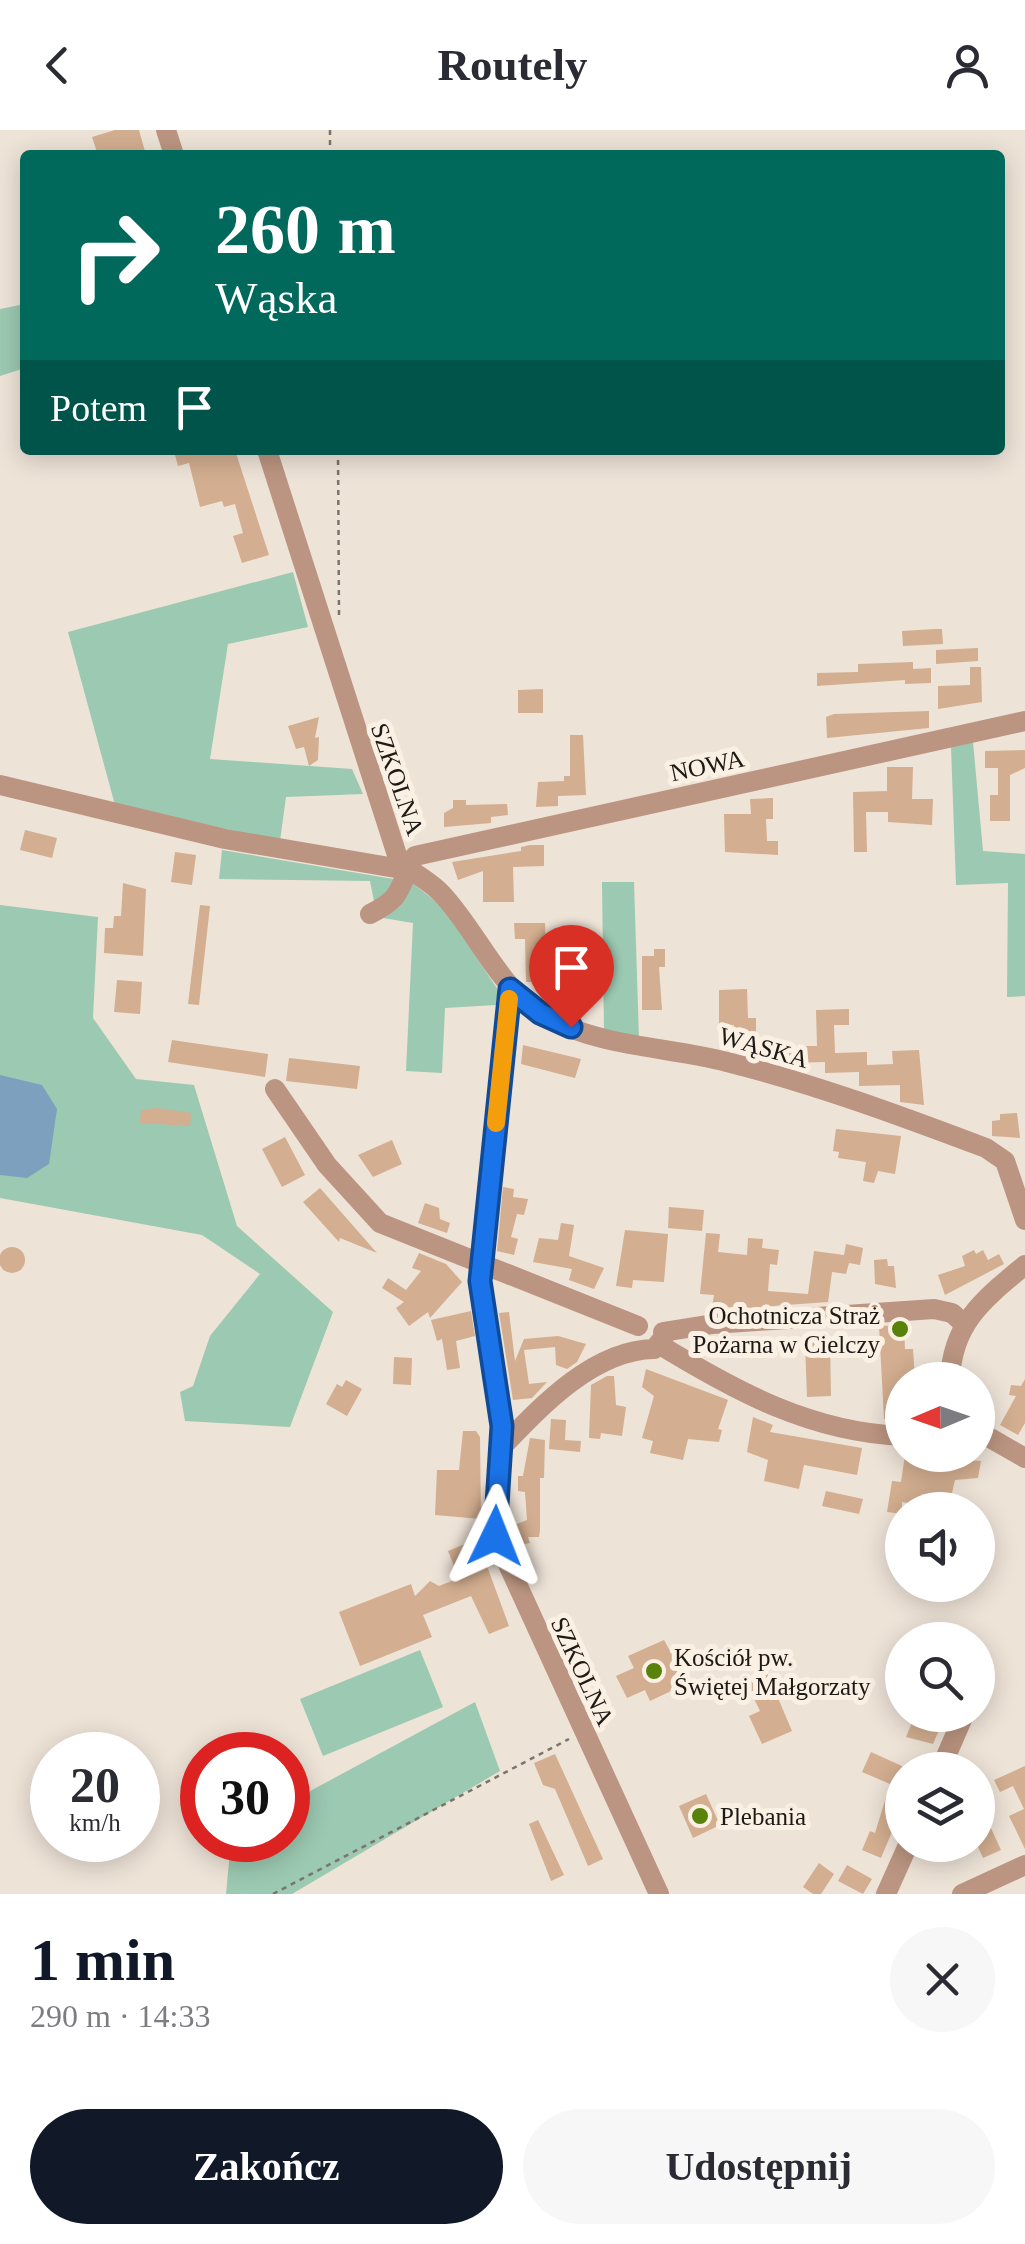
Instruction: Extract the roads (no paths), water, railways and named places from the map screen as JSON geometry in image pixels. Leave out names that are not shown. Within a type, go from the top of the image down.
[{"type":"street","name":"SZKOLNA","points":[[268,455],[374,789],[407,870],[428,880],[444,896],[510,989],[480,1281],[496,1364],[502,1447],[494,1497],[495,1536],[659,1894]]},
{"type":"street","name":"NOWA","points":[[407,870],[415,856],[462,842],[1025,721]]},
{"type":"street","points":[[0,785],[225,839],[407,870],[403,890],[392,903],[370,914]]},
{"type":"street","name":"WĄSKA","points":[[510,989],[554,1021],[590,1033],[769,1072],[977,1144],[1005,1161]]},
{"type":"street","points":[[275,1089],[327,1164],[380,1223],[638,1326],[656,1322],[655,1342]]},
{"type":"street","points":[[1025,1150],[1005,1161],[1025,1220]]},
{"type":"street","points":[[953,1362],[956,1340],[974,1308],[1025,1266]]},
{"type":"street","points":[[502,1447],[584,1372],[695,1326],[934,1309],[952,1313],[963,1323]]},
{"type":"street","points":[[689,1363],[685,1340],[695,1326]]},
{"type":"street","points":[[655,1342],[786,1414],[885,1435]]},
{"type":"street","points":[[995,1441],[1025,1458]]},
{"type":"street","points":[[886,1894],[900,1862]]},
{"type":"street","points":[[962,1894],[1025,1865]]},
{"type":"water","points":[[0,1075],[42,1085],[57,1109],[49,1164],[27,1178],[0,1175]]},
{"type":"place","name":"Ochotnicza Straż Pożarna w Cielczy","points":[[900,1329]]},
{"type":"place","name":"Kościół pw. Świętej Małgorzaty","points":[[654,1671]]},
{"type":"place","name":"Plebania","points":[[700,1816]]}]
